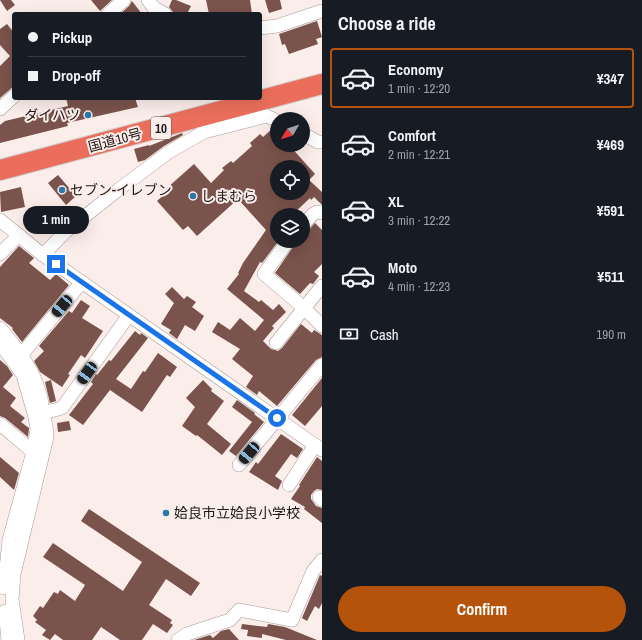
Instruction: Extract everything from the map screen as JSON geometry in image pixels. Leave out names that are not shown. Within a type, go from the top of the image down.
[{"type":"highway","points":[[262,87],[322,71]]},
{"type":"highway","name":"国道10号","points":[[0,170],[202,125],[322,84]]},
{"type":"highway","name":"国道10号","points":[[0,158],[215,100]]},
{"type":"street","points":[[110,12],[124,0]]},
{"type":"street","points":[[148,0],[154,8],[161,12]]},
{"type":"street","points":[[262,28],[277,26],[322,11]]},
{"type":"street","points":[[0,109],[12,98]]},
{"type":"street","points":[[43,255],[65,232],[202,125],[267,116],[270,118]]},
{"type":"street","points":[[310,138],[318,142],[322,142]]},
{"type":"street","points":[[310,217],[317,212],[322,214]]},
{"type":"street","points":[[0,220],[43,255],[318,447],[289,485]]},
{"type":"street","points":[[0,254],[19,235]]},
{"type":"street","points":[[283,248],[264,274],[304,308],[322,326]]},
{"type":"street","points":[[22,354],[82,282]]},
{"type":"street","points":[[276,343],[322,286]]},
{"type":"street","points":[[43,413],[62,408],[129,315]]},
{"type":"street","points":[[0,328],[22,354],[30,368],[41,394],[43,413],[47,426],[47,437],[10,538],[14,574],[12,599],[18,640]]},
{"type":"street","points":[[0,343],[23,375],[37,429],[33,452],[10,538],[4,595],[7,640]]},
{"type":"street","points":[[239,465],[322,365]]},
{"type":"street","points":[[0,424],[33,452]]},
{"type":"street","points":[[178,640],[187,634],[230,620],[239,610],[292,620],[313,572],[322,560]]},
{"type":"street","points":[[0,636],[7,640]]},
{"type":"building","points":[[0,0],[11,0],[15,5],[7,11]]},
{"type":"building","points":[[91,0],[112,0],[100,11]]},
{"type":"building","points":[[172,0],[176,0],[191,6],[188,12],[173,12],[169,7]]},
{"type":"building","points":[[206,0],[250,0],[252,12],[209,12]]},
{"type":"building","points":[[265,0],[280,0],[282,9],[269,13]]},
{"type":"building","points":[[132,1],[140,12],[122,12]]},
{"type":"building","points":[[317,21],[322,37],[316,39],[318,44],[289,54],[285,44],[282,45],[279,34]]},
{"type":"building","points":[[7,24],[12,30],[12,88],[0,98],[0,66],[10,56],[0,45],[0,29]]},
{"type":"building","points":[[66,100],[136,100],[138,107],[67,123],[68,126],[0,143],[0,125],[5,121],[68,106]]},
{"type":"building","points":[[270,131],[270,152],[295,152],[302,160],[270,160],[270,200],[308,200],[299,208],[270,208],[270,248],[273,248],[262,263],[260,262],[244,291],[259,302],[261,300],[273,310],[279,304],[286,312],[272,326],[274,328],[263,341],[271,349],[278,351],[282,348],[301,324],[312,333],[314,330],[322,335],[322,357],[316,360],[277,406],[259,391],[257,395],[246,387],[253,376],[232,359],[240,349],[212,332],[218,322],[230,330],[240,318],[255,331],[264,320],[227,289],[239,274],[238,273],[243,263],[266,230],[238,199],[197,236],[188,226],[183,230],[157,201],[169,190],[167,188],[194,164],[211,183],[224,170],[222,168],[231,161],[233,163],[252,146],[250,143],[260,134],[263,137]]},
{"type":"building","points":[[182,133],[183,135],[164,146],[145,160],[138,162],[134,149],[149,146]]},
{"type":"building","points":[[310,168],[315,174],[310,179]]},
{"type":"building","name":"セブン-イレブン","points":[[58,175],[76,196],[66,205],[48,183]]},
{"type":"building","points":[[310,181],[322,192],[322,205],[314,197],[311,200]]},
{"type":"building","points":[[21,187],[25,207],[1,212],[0,192]]},
{"type":"building","points":[[315,223],[322,230],[322,264],[314,272],[319,276],[313,284],[310,283],[300,294],[275,273],[292,248],[310,248],[310,228]]},
{"type":"building","points":[[19,246],[34,258],[29,263],[50,280],[56,274],[69,285],[22,342],[12,329],[13,328],[0,318],[0,267]]},
{"type":"building","points":[[172,287],[184,299],[187,296],[196,302],[192,307],[204,316],[195,331],[185,325],[177,339],[169,333],[171,330],[161,324],[174,303],[165,294]]},
{"type":"building","points":[[81,300],[90,306],[82,318],[103,331],[85,358],[81,355],[68,374],[70,375],[62,387],[40,372],[34,361],[44,351],[39,346],[69,311],[72,313]]},
{"type":"building","points":[[135,331],[148,338],[116,379],[131,389],[143,371],[145,372],[158,353],[177,367],[170,377],[167,375],[142,412],[110,390],[83,425],[69,415],[93,384],[91,382],[96,374],[97,375],[109,360],[111,361]]},
{"type":"building","points":[[0,360],[7,366],[13,375],[3,387],[16,398],[10,406],[25,418],[21,422],[29,428],[28,437],[5,418],[0,416]]},
{"type":"building","points":[[322,378],[322,406],[305,426],[292,415]]},
{"type":"building","points":[[51,380],[56,401],[50,403],[45,382]]},
{"type":"building","points":[[203,380],[212,389],[211,391],[224,401],[207,424],[231,444],[222,455],[197,435],[196,436],[182,426],[195,407],[186,398]]},
{"type":"building","points":[[237,400],[255,413],[254,414],[264,422],[236,456],[229,451],[252,422],[232,407]]},
{"type":"building","points":[[69,421],[71,430],[58,432],[57,423]]},
{"type":"building","points":[[281,434],[303,449],[297,458],[291,454],[275,476],[282,481],[278,490],[249,472],[256,462],[258,464]]},
{"type":"building","points":[[0,457],[19,473],[14,490],[0,477]]},
{"type":"building","points":[[317,457],[322,461],[322,490],[317,489],[314,491],[311,495],[311,499],[316,506],[322,508],[322,523],[304,509],[305,507],[291,499]]},
{"type":"building","points":[[89,509],[200,583],[191,596],[166,579],[149,605],[172,620],[170,623],[173,625],[167,633],[153,624],[142,640],[120,640],[101,627],[92,640],[63,640],[55,634],[50,640],[42,635],[46,630],[35,622],[37,620],[33,616],[40,606],[43,608],[54,592],[58,594],[60,590],[75,601],[85,585],[43,557],[53,543],[123,591],[142,562],[81,521]]},
{"type":"building","points":[[320,575],[322,576],[322,603],[319,609],[315,606],[307,621],[302,618]]},
{"type":"building","points":[[242,624],[267,627],[268,624],[285,627],[317,640],[286,640],[262,634],[262,638],[247,636],[248,630],[241,629]]},
{"type":"building","points":[[229,629],[239,640],[194,640],[210,635],[213,638],[221,631]]},
{"type":"place","name":"ダイハツ","points":[[88,115]]},
{"type":"place","name":"セブン-イレブン","points":[[62,190]]},
{"type":"place","name":"しまむら","points":[[193,196]]},
{"type":"place","name":"姶良市立姶良小学校","points":[[166,513]]},
{"type":"route","points":[[56,264],[277,418]]}]
